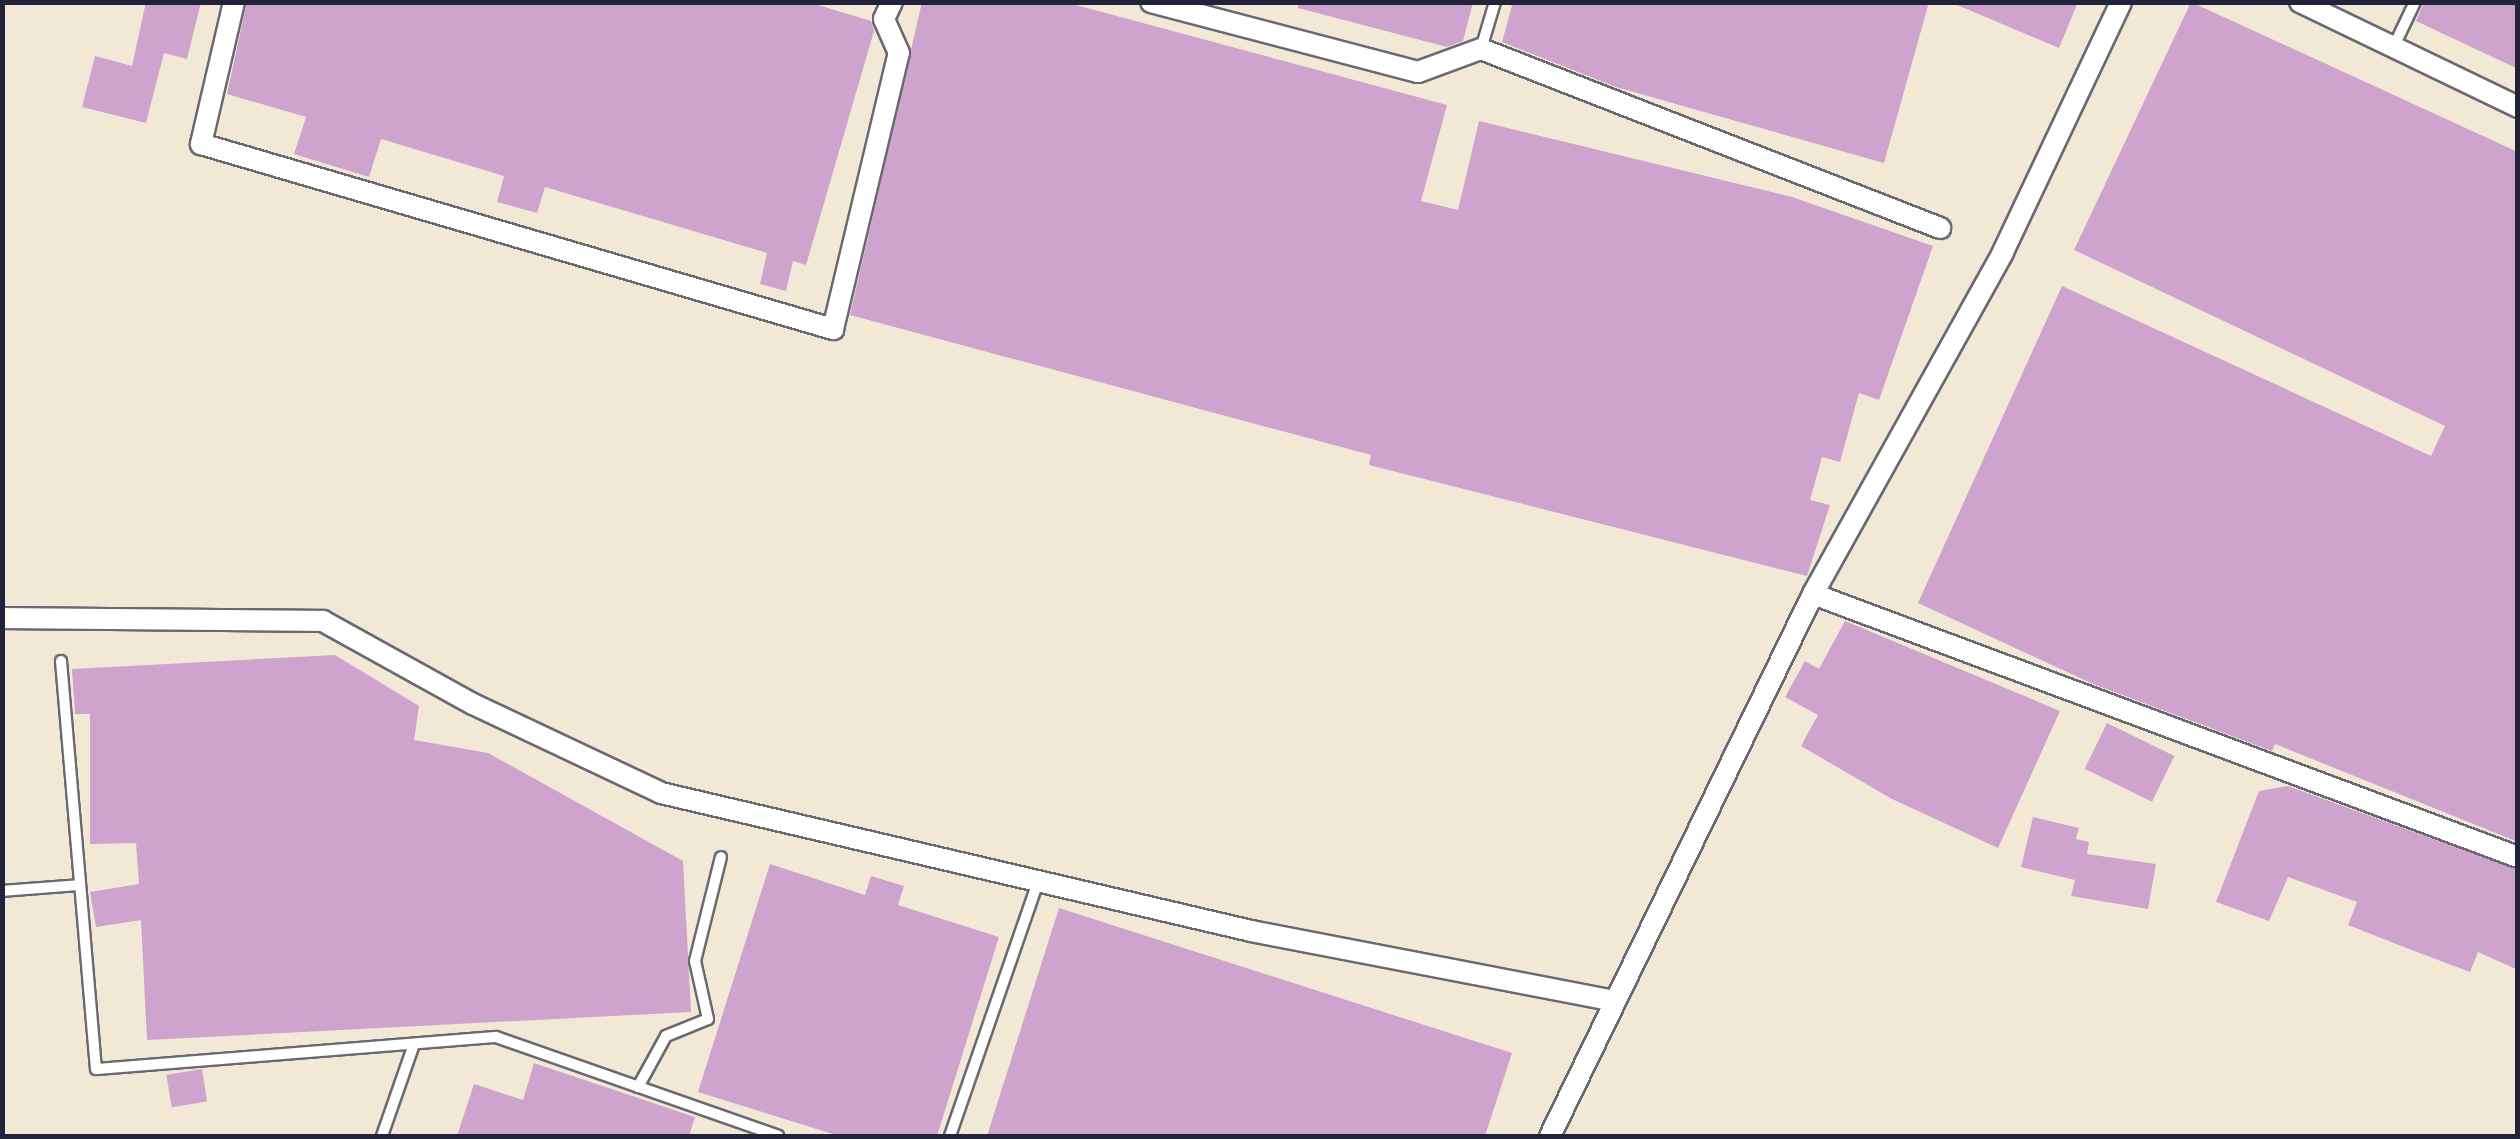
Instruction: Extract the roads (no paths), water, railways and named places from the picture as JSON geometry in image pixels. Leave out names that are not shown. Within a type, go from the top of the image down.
[{"type":"street","points":[[234,2],[201,144],[833,329],[899,54],[884,19],[892,2]]},
{"type":"street","points":[[1151,2],[1418,72],[1481,49],[1940,228]]},
{"type":"street","points":[[1550,1136],[1611,1000],[1813,594],[2003,252],[2121,2]]},
{"type":"street","points":[[2300,2],[2518,107]]},
{"type":"street","points":[[1813,594],[2518,857]]},
{"type":"street","points":[[2,618],[323,621],[473,704],[661,793],[1252,931],[1611,1000]]},
{"type":"lane","points":[[1481,49],[1495,2]]},
{"type":"lane","points":[[2394,46],[2415,2]]},
{"type":"lane","points":[[61,661],[96,1069],[496,1037],[778,1136]]},
{"type":"lane","points":[[638,1087],[666,1036],[708,1019],[695,960],[721,857]]},
{"type":"lane","points":[[950,1136],[1038,882]]},
{"type":"lane","points":[[2,890],[80,885]]},
{"type":"lane","points":[[382,1136],[414,1044]]}]
